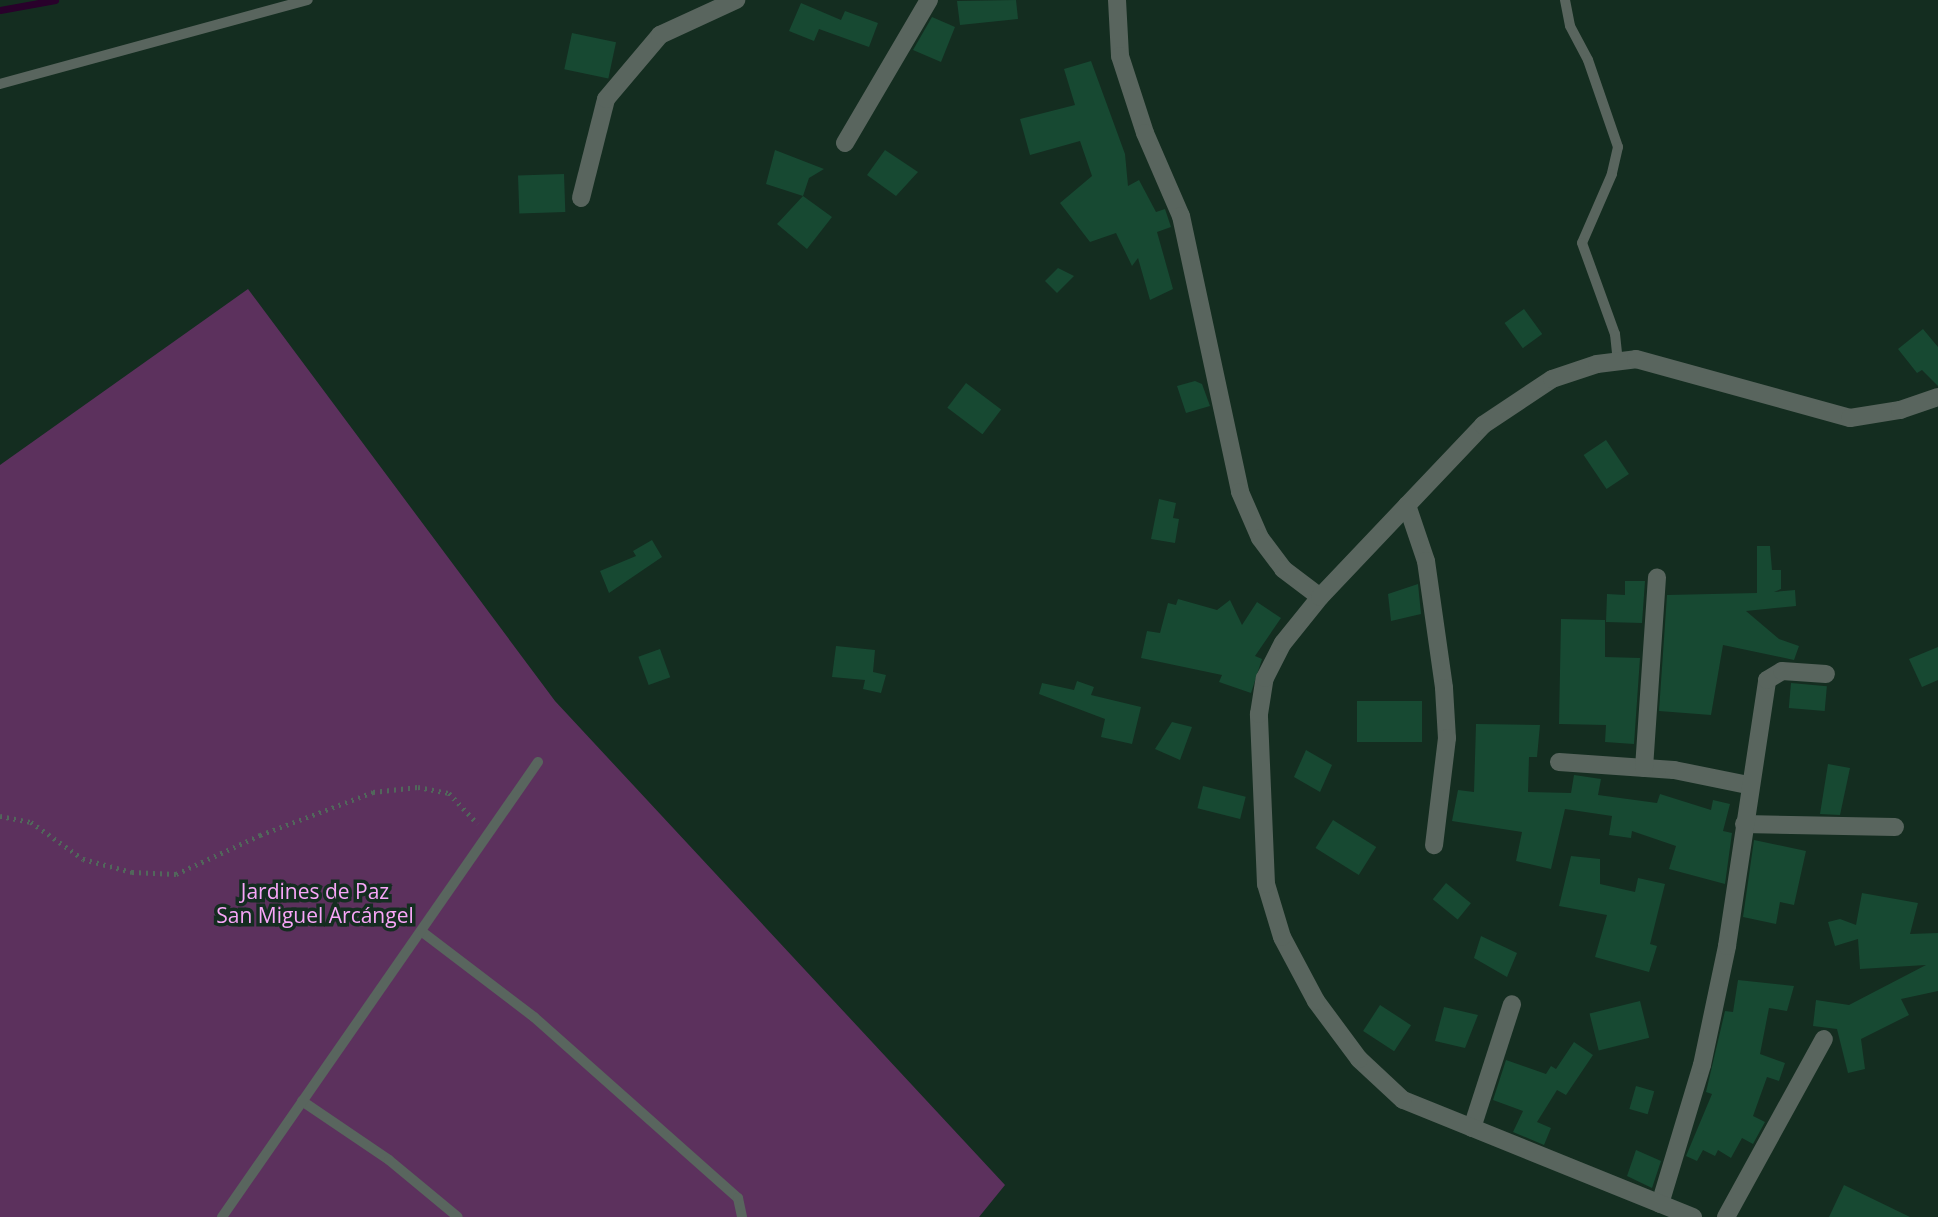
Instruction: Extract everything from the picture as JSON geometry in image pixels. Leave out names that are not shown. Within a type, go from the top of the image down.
[{"type":"street","points":[[580,198],[606,99],[660,35],[736,0]]},
{"type":"street","points":[[845,144],[929,0]]},
{"type":"street","points":[[1118,0],[1120,56],[1145,132],[1181,216],[1240,492],[1260,538],[1283,569],[1320,597]]},
{"type":"street","points":[[1693,1217],[1403,1100],[1359,1059],[1316,1001],[1282,937],[1266,884],[1259,714],[1265,678],[1283,643],[1320,597],[1483,425],[1552,379],[1636,359],[1850,418],[1900,410],[1938,397]]},
{"type":"street","points":[[1407,505],[1426,561],[1444,688],[1447,738],[1434,845]]},
{"type":"street","points":[[1644,768],[1657,577]]},
{"type":"street","points":[[1661,1204],[1702,1065],[1727,946],[1748,785],[1767,680],[1782,671],[1826,674]]},
{"type":"street","points":[[1559,762],[1644,768],[1748,785]]},
{"type":"street","points":[[1744,824],[1895,827]]},
{"type":"street","points":[[1472,1128],[1512,1003]]},
{"type":"street","points":[[1726,1217],[1824,1039]]},
{"type":"lane","points":[[0,84],[308,0]]},
{"type":"lane","points":[[1565,0],[1570,26],[1588,60],[1618,147],[1612,174],[1581,243],[1615,334],[1619,361]]},
{"type":"lane","points":[[222,1217],[538,762]]},
{"type":"lane","points":[[421,931],[534,1017],[728,1189],[738,1198],[742,1217]]},
{"type":"lane","points":[[302,1101],[389,1160],[458,1217]]},
{"type":"path","points":[[0,816],[31,822],[83,859],[143,873],[176,874],[260,835],[373,792],[418,787],[449,793],[486,836]]},
{"type":"green space","name":"Jardines de Paz San Miguel Arcángel","points":[[248,289],[555,701],[1005,1185],[979,1217],[0,1217],[0,465]]},
{"type":"building","points":[[1016,0],[1018,19],[960,25],[957,1]]},
{"type":"building","points":[[801,3],[841,20],[845,11],[878,23],[869,47],[819,29],[814,41],[789,31]]},
{"type":"building","points":[[932,17],[955,27],[941,62],[913,50]]},
{"type":"building","points":[[572,33],[616,42],[608,79],[564,69]]},
{"type":"building","points":[[1091,61],[1125,154],[1128,186],[1139,180],[1156,212],[1165,209],[1171,227],[1157,232],[1173,289],[1150,300],[1138,258],[1132,266],[1116,233],[1090,242],[1060,203],[1092,176],[1080,141],[1030,155],[1020,119],[1075,105],[1064,69]]},
{"type":"building","points":[[775,150],[824,169],[809,178],[803,196],[766,184]]},
{"type":"building","points":[[885,150],[918,172],[896,196],[867,175]]},
{"type":"building","points":[[564,174],[565,212],[519,214],[518,176]]},
{"type":"building","points":[[803,196],[832,217],[807,249],[777,224]]},
{"type":"building","points":[[1058,268],[1074,276],[1057,293],[1045,281]]},
{"type":"building","points":[[1524,309],[1542,334],[1523,348],[1505,323]]},
{"type":"building","points":[[1923,329],[1938,347],[1938,386],[1922,370],[1917,373],[1898,349]]},
{"type":"building","points":[[1195,381],[1202,384],[1210,406],[1186,413],[1177,386]]},
{"type":"building","points":[[966,383],[1001,409],[982,434],[947,408]]},
{"type":"building","points":[[1606,440],[1629,474],[1607,489],[1584,455]]},
{"type":"building","points":[[1159,499],[1176,503],[1173,518],[1179,519],[1175,543],[1151,539]]},
{"type":"building","points":[[652,540],[662,557],[609,593],[600,571],[636,556],[633,551]]},
{"type":"building","points":[[1757,546],[1770,546],[1772,570],[1781,570],[1781,589],[1774,592],[1795,590],[1796,606],[1746,611],[1779,639],[1799,646],[1794,660],[1723,645],[1711,715],[1659,711],[1667,595],[1757,593]]},
{"type":"building","points":[[1625,581],[1645,581],[1642,623],[1606,622],[1607,594],[1625,595]]},
{"type":"building","points":[[1418,584],[1421,614],[1391,621],[1388,594]]},
{"type":"building","points":[[1178,599],[1217,610],[1230,600],[1242,625],[1257,602],[1281,618],[1255,656],[1262,659],[1251,693],[1219,682],[1222,675],[1141,658],[1147,631],[1160,633],[1168,603],[1176,605]]},
{"type":"building","points":[[1561,619],[1605,620],[1605,657],[1640,658],[1634,744],[1605,742],[1606,725],[1559,724]]},
{"type":"building","points":[[836,646],[875,650],[873,672],[886,675],[881,693],[863,689],[865,680],[832,677]]},
{"type":"building","points":[[1938,647],[1938,680],[1922,687],[1909,659]]},
{"type":"building","points":[[660,649],[670,677],[649,685],[638,657]]},
{"type":"building","points":[[1077,681],[1094,687],[1091,695],[1141,707],[1132,744],[1101,737],[1105,719],[1039,694],[1042,683],[1074,690]]},
{"type":"building","points":[[1791,683],[1827,686],[1825,711],[1789,708]]},
{"type":"building","points":[[1357,701],[1422,701],[1422,742],[1357,742]]},
{"type":"building","points":[[1172,722],[1192,727],[1180,760],[1155,749]]},
{"type":"building","points":[[1476,724],[1540,725],[1537,757],[1529,757],[1528,792],[1571,793],[1574,775],[1601,779],[1598,795],[1657,803],[1660,794],[1711,810],[1713,800],[1730,804],[1723,831],[1732,833],[1725,884],[1669,869],[1676,846],[1632,831],[1631,838],[1609,835],[1612,816],[1565,809],[1551,869],[1516,861],[1522,832],[1452,821],[1458,790],[1474,792]]},
{"type":"building","points":[[1306,750],[1332,765],[1320,792],[1294,777]]},
{"type":"building","points":[[1828,764],[1850,768],[1840,815],[1820,814]]},
{"type":"building","points":[[1203,786],[1246,797],[1240,819],[1197,808]]},
{"type":"building","points":[[1333,820],[1376,847],[1359,875],[1316,848]]},
{"type":"building","points":[[1754,840],[1806,851],[1794,905],[1780,902],[1776,924],[1743,917]]},
{"type":"building","points":[[1571,856],[1600,859],[1600,884],[1635,892],[1638,878],[1665,884],[1650,944],[1657,946],[1649,972],[1595,957],[1607,915],[1559,906]]},
{"type":"building","points":[[1446,883],[1471,903],[1458,919],[1433,899]]},
{"type":"building","points":[[1862,893],[1918,903],[1910,934],[1938,933],[1938,991],[1901,999],[1909,1015],[1861,1039],[1865,1069],[1848,1073],[1837,1029],[1813,1026],[1816,1000],[1849,1005],[1926,965],[1860,969],[1858,939],[1835,946],[1828,922],[1840,919],[1856,925]]},
{"type":"building","points":[[1481,936],[1517,953],[1507,977],[1474,958]]},
{"type":"building","points":[[1738,980],[1794,986],[1787,1011],[1769,1008],[1760,1054],[1785,1063],[1779,1081],[1767,1077],[1753,1116],[1765,1122],[1753,1144],[1742,1138],[1731,1158],[1718,1150],[1715,1156],[1703,1150],[1697,1161],[1686,1156],[1712,1094],[1706,1092],[1725,1011],[1733,1012]]},
{"type":"building","points":[[1640,1001],[1649,1038],[1599,1050],[1590,1014]]},
{"type":"building","points":[[1380,1005],[1411,1025],[1394,1051],[1363,1031]]},
{"type":"building","points":[[1444,1007],[1478,1015],[1465,1048],[1435,1041]]},
{"type":"building","points":[[1574,1042],[1593,1055],[1566,1095],[1557,1090],[1537,1122],[1551,1128],[1544,1145],[1513,1132],[1523,1111],[1493,1100],[1506,1060],[1546,1074],[1551,1066],[1556,1069]]},
{"type":"building","points":[[1636,1086],[1654,1091],[1648,1114],[1629,1109]]},
{"type":"building","points":[[1636,1150],[1661,1161],[1652,1188],[1627,1176]]},
{"type":"building","points":[[1844,1185],[1910,1217],[1829,1217]]},
{"type":"waterway","points":[[0,10],[55,0]]}]
